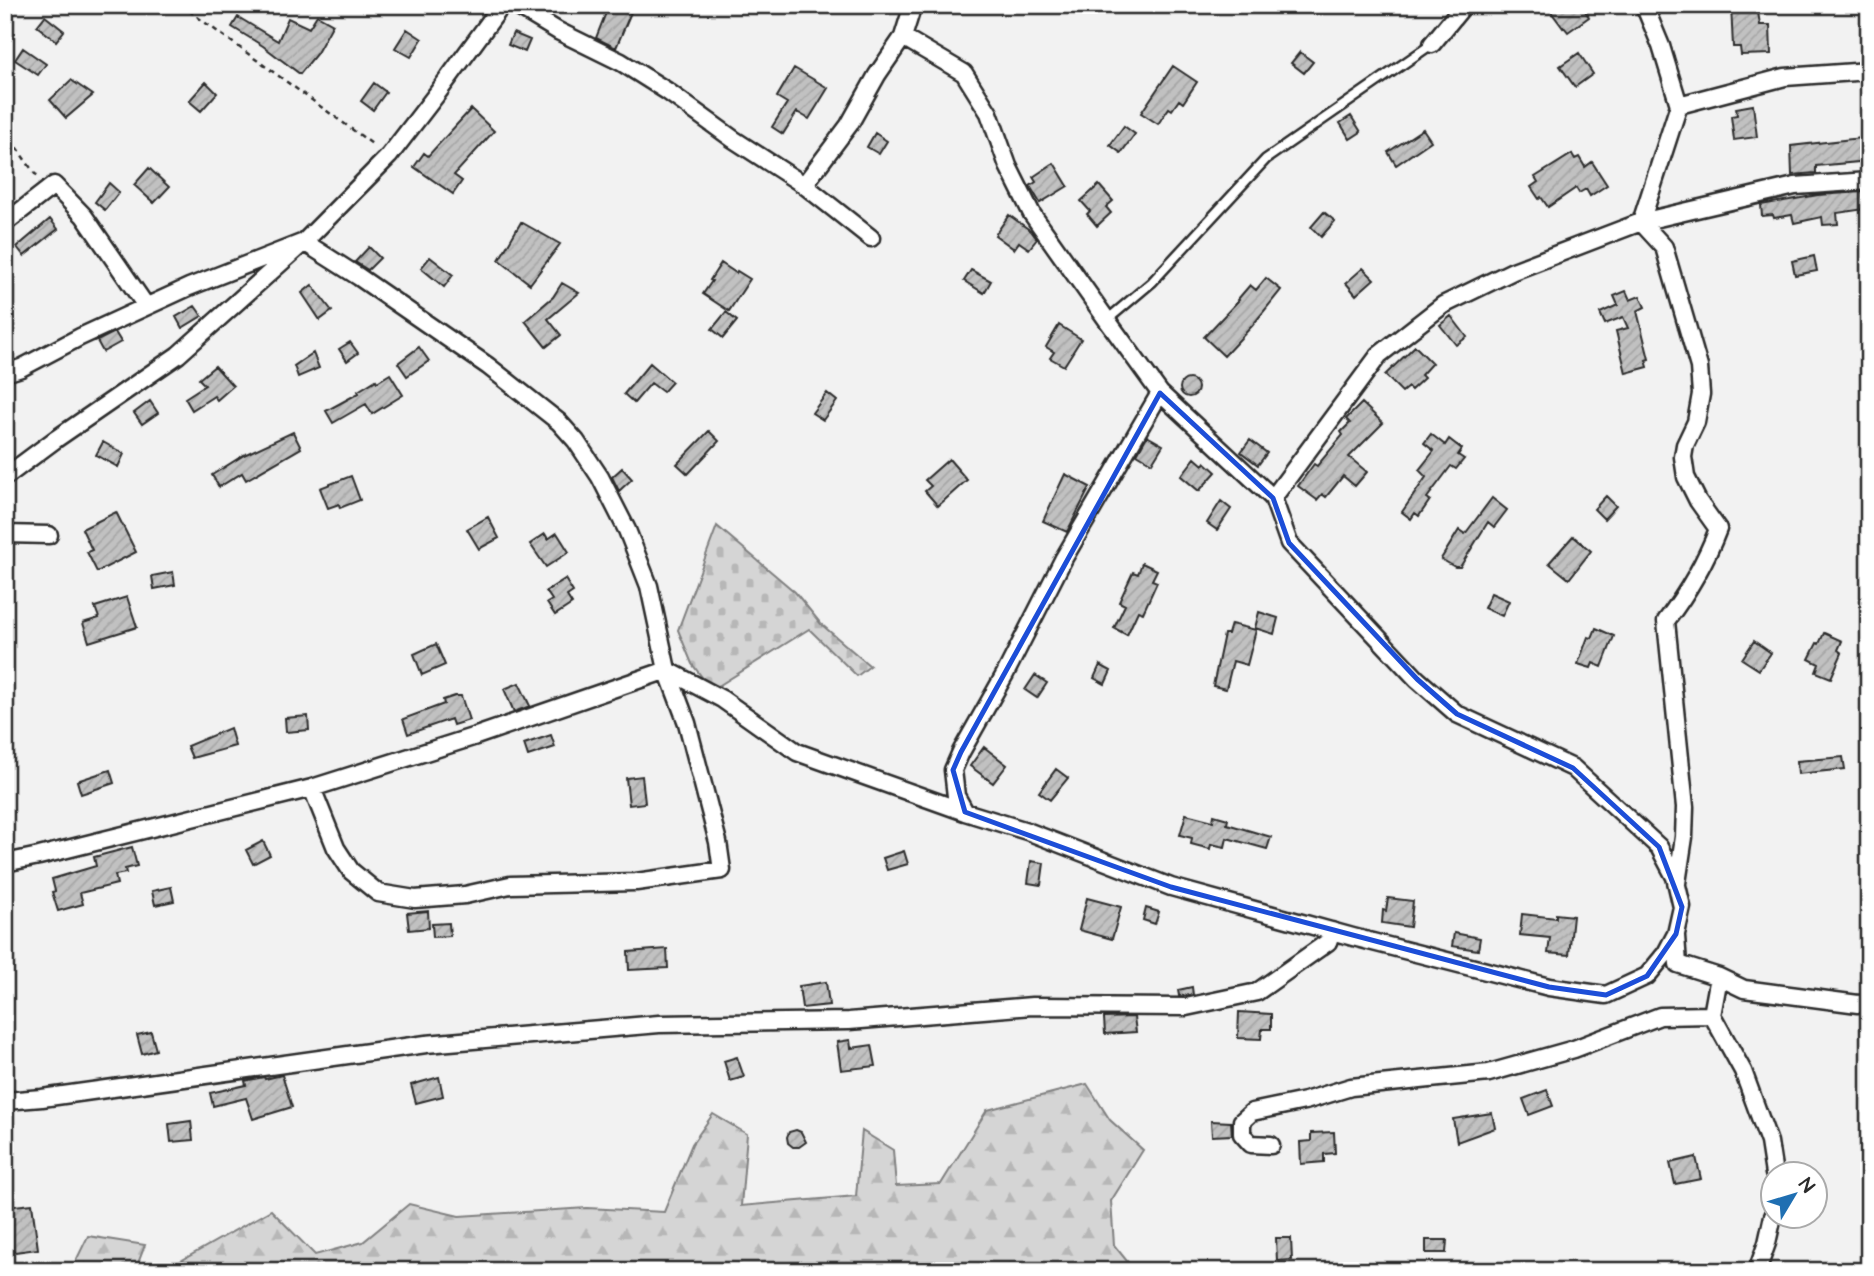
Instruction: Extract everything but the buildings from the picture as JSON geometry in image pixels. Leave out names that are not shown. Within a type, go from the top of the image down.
[{"type":"street","points":[[5,477],[178,355],[304,242],[389,156],[502,5]]},
{"type":"street","points":[[514,5],[558,31],[621,62],[667,92],[804,185],[871,238]]},
{"type":"street","points":[[804,185],[849,125],[877,75],[903,37],[913,5]]},
{"type":"street","points":[[1432,44],[1464,5]]},
{"type":"street","points":[[1641,222],[1679,105],[1661,46],[1644,5]]},
{"type":"street","points":[[903,37],[964,74],[989,113],[1008,166],[1032,214],[1160,393],[1273,498],[1289,543],[1417,679],[1457,714],[1573,768],[1659,847],[1675,877],[1682,907],[1676,934],[1678,964],[1719,977],[1744,989],[1858,1004],[1869,1003]]},
{"type":"street","points":[[1679,105],[1785,77],[1869,71]]},
{"type":"street","points":[[1273,498],[1379,355],[1443,305],[1513,271],[1641,222],[1796,186],[1869,181]]},
{"type":"street","points":[[5,223],[54,186],[84,216],[146,306]]},
{"type":"street","points":[[1641,222],[1664,247],[1699,367],[1701,394],[1696,422],[1685,445],[1683,457],[1686,477],[1698,501],[1718,529],[1685,597],[1666,621],[1685,807],[1677,885]]},
{"type":"street","points":[[5,373],[21,368],[80,337],[188,287],[304,242]]},
{"type":"street","points":[[304,242],[488,366],[559,422],[576,441],[600,477],[627,530],[649,586],[667,670],[687,723],[718,842],[722,870],[636,882],[510,885],[465,895],[415,899],[378,893],[351,871],[337,848],[312,788]]},
{"type":"street","points":[[965,812],[957,796],[953,770],[961,752],[1005,674],[1064,558],[1160,393]]},
{"type":"street","points":[[5,534],[49,534]]},
{"type":"street","points":[[5,863],[312,788],[476,736],[667,670],[722,699],[797,752],[965,812],[1027,831],[1171,887],[1332,931],[1549,987],[1606,996],[1647,976],[1676,934]]},
{"type":"street","points":[[5,1101],[426,1044],[646,1025],[849,1021],[1032,1006],[1186,1007],[1257,992],[1328,942],[1332,931]]},
{"type":"street","points":[[1719,977],[1712,1015],[1743,1071],[1769,1142],[1772,1160]]},
{"type":"street","points":[[1271,1145],[1251,1144],[1242,1135],[1242,1121],[1252,1112],[1305,1101],[1351,1087],[1489,1073],[1574,1049],[1660,1016],[1712,1015]]},
{"type":"street","points":[[1757,1271],[1770,1230]]},
{"type":"lane","points":[[1107,320],[1152,282],[1266,159],[1432,44]]},
{"type":"path","points":[[181,5],[389,156]]},
{"type":"path","points":[[5,131],[35,174],[54,186]]},
{"type":"highlighted area","points":[[1160,393],[1273,498],[1289,543],[1417,679],[1457,714],[1573,768],[1659,847],[1682,907],[1676,934],[1647,976],[1606,995],[1549,987],[1171,887],[965,812],[953,770],[961,752]]},
{"type":"green space","points":[[717,526],[795,592],[821,624],[870,666],[857,676],[809,629],[712,690],[692,664],[678,630]]},
{"type":"green space","points":[[1087,1084],[1110,1120],[1143,1150],[1111,1201],[1114,1245],[1135,1271],[163,1271],[271,1210],[315,1255],[363,1242],[409,1204],[459,1216],[587,1208],[664,1212],[692,1144],[713,1114],[747,1134],[741,1206],[856,1196],[862,1131],[893,1150],[896,1186],[941,1184],[987,1110]]},
{"type":"green space","points":[[88,1236],[145,1245],[135,1271],[71,1271]]}]
